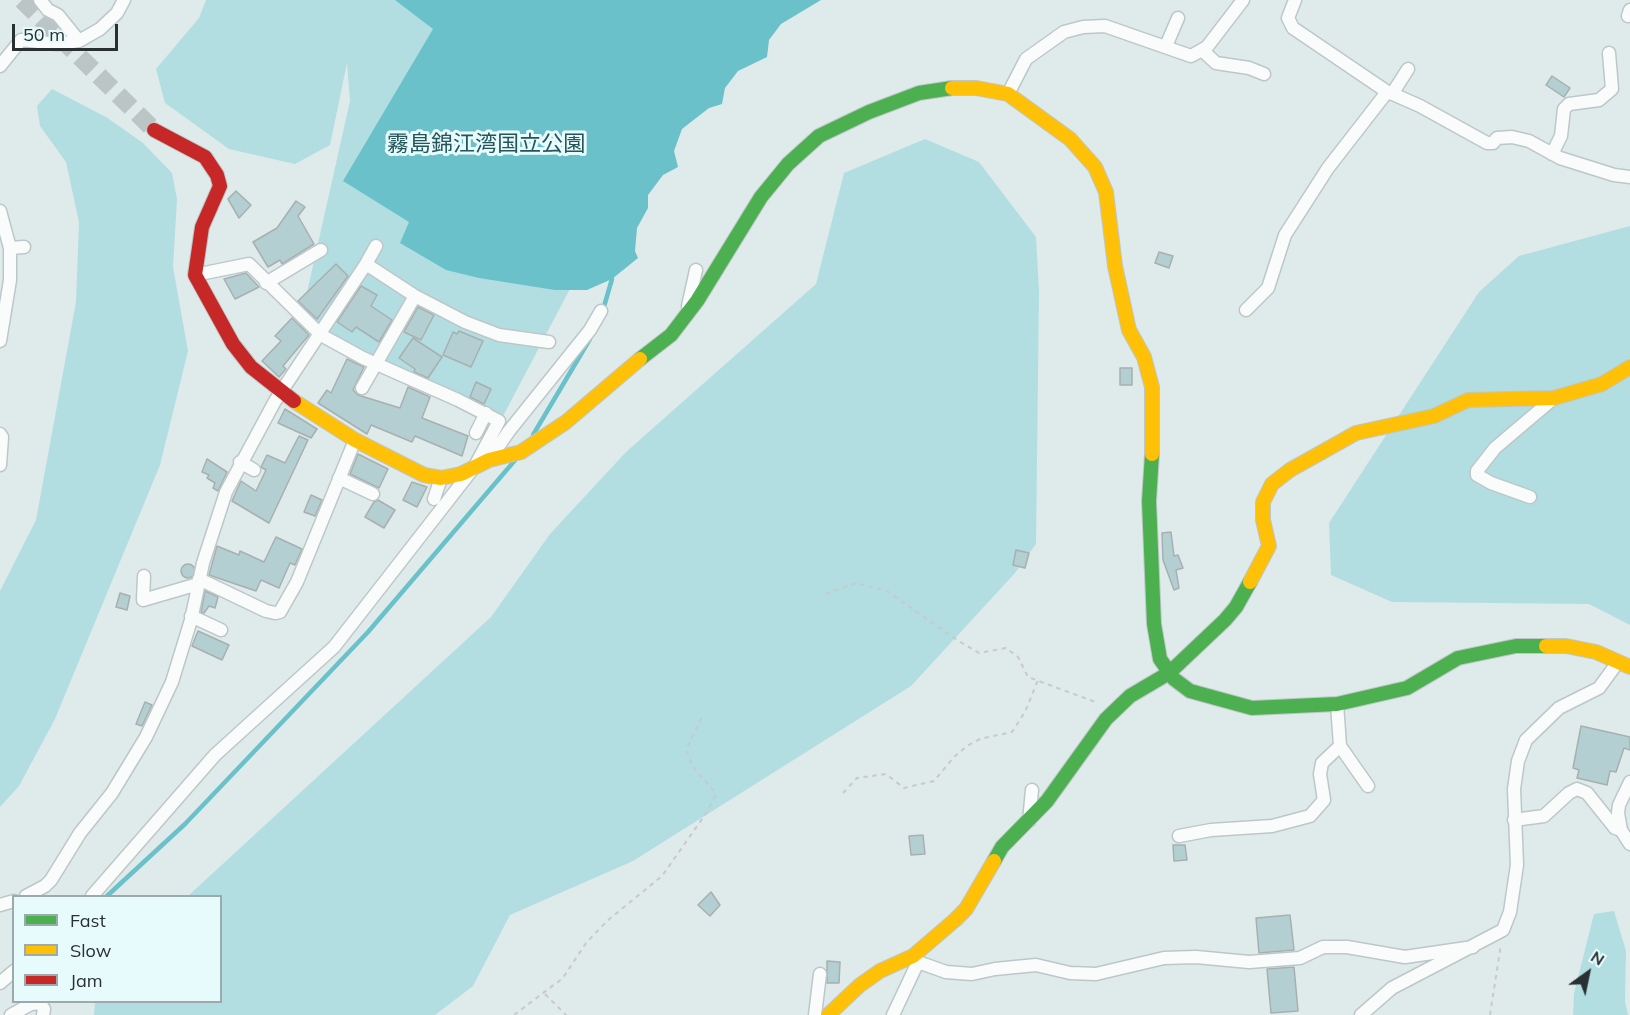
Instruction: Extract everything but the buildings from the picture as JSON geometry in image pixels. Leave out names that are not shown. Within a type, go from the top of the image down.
[{"type":"street","points":[[40,0],[48,10],[58,15],[79,41]]},
{"type":"street","points":[[0,66],[17,41],[57,44],[79,41],[100,29],[117,13],[124,0]]},
{"type":"street","points":[[1008,94],[1026,59],[1065,32],[1083,27],[1106,26],[1191,56],[1203,51],[1243,0]]},
{"type":"street","points":[[1295,0],[1288,18],[1293,28],[1390,93],[1420,106],[1487,143],[1493,143],[1497,138],[1512,137],[1529,141],[1552,154],[1614,175],[1630,177]]},
{"type":"street","points":[[1166,46],[1178,18]]},
{"type":"street","points":[[1203,51],[1216,63],[1249,68],[1264,74]]},
{"type":"street","points":[[1552,154],[1562,135],[1564,109],[1569,104],[1605,97],[1611,89],[1610,53]]},
{"type":"street","points":[[1246,310],[1268,288],[1285,235],[1329,168],[1408,69]]},
{"type":"street","points":[[1612,81],[1626,86]]},
{"type":"street","points":[[154,130],[205,157],[217,175],[220,186],[202,227],[195,275],[232,344],[251,367],[281,393],[355,440],[424,475],[441,478],[461,474],[489,460],[521,452],[566,422],[606,386],[671,335],[703,292],[760,197],[788,164],[819,136],[869,112],[919,93],[944,88],[976,88],[1008,94],[1070,139],[1095,167],[1106,192],[1115,266],[1129,330],[1144,357],[1152,387],[1154,431],[1149,501],[1154,624],[1160,660],[1169,673],[1190,691],[1215,700],[1252,708],[1337,704],[1407,688],[1458,658],[1491,650],[1566,646],[1596,652],[1624,665],[1599,688],[1559,708],[1526,741],[1518,761],[1514,820],[1517,865],[1510,912],[1503,930],[1392,988],[1360,1015]]},
{"type":"street","points":[[0,211],[10,248],[10,280],[0,341]]},
{"type":"street","points":[[29,895],[51,880],[80,833],[112,794],[146,737],[172,682],[226,492],[240,462],[281,393],[321,335],[376,246]]},
{"type":"street","points":[[10,248],[24,247]]},
{"type":"street","points":[[266,283],[321,250]]},
{"type":"street","points":[[94,895],[215,755],[334,647],[475,466],[498,421],[486,413],[376,363],[321,335],[249,264],[195,275]]},
{"type":"street","points":[[366,264],[415,296],[465,322],[499,335],[549,342]]},
{"type":"street","points":[[683,319],[696,270]]},
{"type":"street","points":[[362,388],[415,296]]},
{"type":"street","points":[[489,460],[509,431],[590,330],[601,311]]},
{"type":"street","points":[[893,1015],[916,959],[966,909],[1002,847],[1029,822],[1114,711],[1130,696],[1169,673],[1236,607],[1269,546],[1263,520],[1263,502],[1272,484],[1290,470],[1356,433],[1434,416],[1468,400],[1508,397],[1554,398],[1602,384],[1630,367]]},
{"type":"street","points":[[1530,497],[1491,483],[1478,475],[1477,471],[1495,448],[1554,398]]},
{"type":"street","points":[[476,433],[486,413]]},
{"type":"street","points":[[0,434],[2,437],[0,465]]},
{"type":"street","points":[[144,576],[142,600],[199,581],[266,611],[275,614],[280,612],[297,582],[355,440]]},
{"type":"street","points":[[240,462],[254,470]]},
{"type":"street","points":[[339,478],[373,494]]},
{"type":"street","points":[[434,499],[441,478]]},
{"type":"street","points":[[191,616],[221,630]]},
{"type":"street","points":[[1337,704],[1340,746],[1368,786]]},
{"type":"street","points":[[1179,836],[1211,830],[1272,826],[1310,816],[1324,800],[1320,774],[1322,763],[1340,746]]},
{"type":"street","points":[[1630,782],[1619,805],[1621,830],[1630,844]]},
{"type":"street","points":[[1514,820],[1544,816],[1569,793],[1577,789],[1587,793],[1615,828],[1621,830]]},
{"type":"street","points":[[1029,822],[1032,790]]},
{"type":"street","points":[[828,1015],[860,985],[880,971],[916,959],[946,972],[972,974],[1036,965],[1070,973],[1096,974],[1164,958],[1196,957],[1249,962],[1300,958],[1323,947],[1347,947],[1405,957],[1473,947]]},
{"type":"street","points":[[0,983],[12,973]]},
{"type":"street","points":[[815,1015],[820,974]]},
{"type":"street","points":[[11,1015],[31,1004],[40,1003],[44,1009],[43,1015]]},
{"type":"path","points":[[826,594],[855,583],[887,591],[979,653],[1006,648],[1018,657],[1028,677],[1080,695],[1114,711]]},
{"type":"path","points":[[843,793],[857,778],[886,774],[904,788],[934,781],[967,746],[980,739],[1012,732],[1025,712],[1038,680]]},
{"type":"path","points":[[514,1015],[563,978],[586,943],[607,921],[662,876],[706,812],[715,796],[713,790],[693,767],[686,750],[702,717]]},
{"type":"path","points":[[1490,1015],[1503,930]]},
{"type":"path","points":[[545,993],[566,1015]]},
{"type":"green space","name":"霧島錦江湾国立公園","points":[[206,0],[802,0],[679,82],[502,418],[299,328],[350,101],[347,63],[330,145],[295,164],[229,149],[165,103],[156,69],[199,18]]},
{"type":"green space","points":[[52,89],[106,117],[143,143],[172,173],[177,199],[173,267],[188,351],[160,465],[55,719],[19,786],[0,807],[0,591],[36,520],[76,302],[79,222],[66,162],[40,126],[37,106]]},
{"type":"green space","points":[[925,139],[979,162],[1036,237],[1039,291],[1036,544],[1015,573],[911,686],[633,861],[510,915],[473,986],[435,1015],[94,1015],[95,1003],[222,1003],[222,895],[189,895],[491,617],[550,534],[626,452],[816,284],[844,173]]},
{"type":"green space","points":[[1630,226],[1630,625],[1589,604],[1392,602],[1331,575],[1329,523],[1479,292],[1519,256]]},
{"type":"green space","points":[[1614,911],[1626,951],[1625,1001],[1628,1015],[1573,1015],[1574,993],[1594,914]]},
{"type":"water","name":"霧島錦江湾国立公園","points":[[395,0],[821,0],[781,24],[769,40],[767,57],[738,71],[725,88],[722,104],[709,108],[682,129],[674,151],[678,167],[663,175],[648,195],[648,208],[637,228],[635,251],[638,258],[612,279],[587,290],[555,290],[479,278],[446,270],[400,243],[409,222],[343,181],[433,29]]},
{"type":"waterway","points":[[603,310],[612,279]]},
{"type":"waterway","points":[[533,435],[590,339]]},
{"type":"waterway","points":[[108,895],[185,824],[368,632],[516,459]]},
{"type":"tunnel","points":[[22,0],[154,130]]},
{"type":"traffic: fast","points":[[640,359],[671,335],[697,301],[761,197],[788,164],[819,136],[869,112],[919,93],[952,88]]},
{"type":"traffic: fast","points":[[1152,454],[1149,501],[1154,624],[1160,659],[1174,679],[1190,691],[1252,708],[1337,704],[1407,688],[1458,658],[1516,646],[1546,646]]},
{"type":"traffic: fast","points":[[994,861],[1002,847],[1047,801],[1106,719],[1130,696],[1169,673],[1225,620],[1236,607],[1250,582]]},
{"type":"traffic: slow","points":[[952,88],[976,88],[1008,94],[1070,139],[1095,167],[1106,192],[1115,266],[1129,330],[1144,357],[1152,387],[1152,454]]},
{"type":"traffic: slow","points":[[294,401],[355,440],[424,475],[441,478],[461,474],[489,460],[521,452],[566,422],[640,359]]},
{"type":"traffic: slow","points":[[1250,582],[1269,546],[1263,520],[1263,502],[1272,484],[1290,470],[1356,433],[1434,416],[1468,400],[1554,398],[1602,384],[1630,367]]},
{"type":"traffic: slow","points":[[1546,646],[1566,646],[1596,652],[1630,667]]},
{"type":"traffic: slow","points":[[828,1015],[860,985],[880,971],[913,956],[955,920],[966,909],[994,861]]},
{"type":"traffic: jam","points":[[154,130],[205,157],[217,175],[220,186],[202,227],[195,275],[233,344],[251,367],[294,401]]}]
